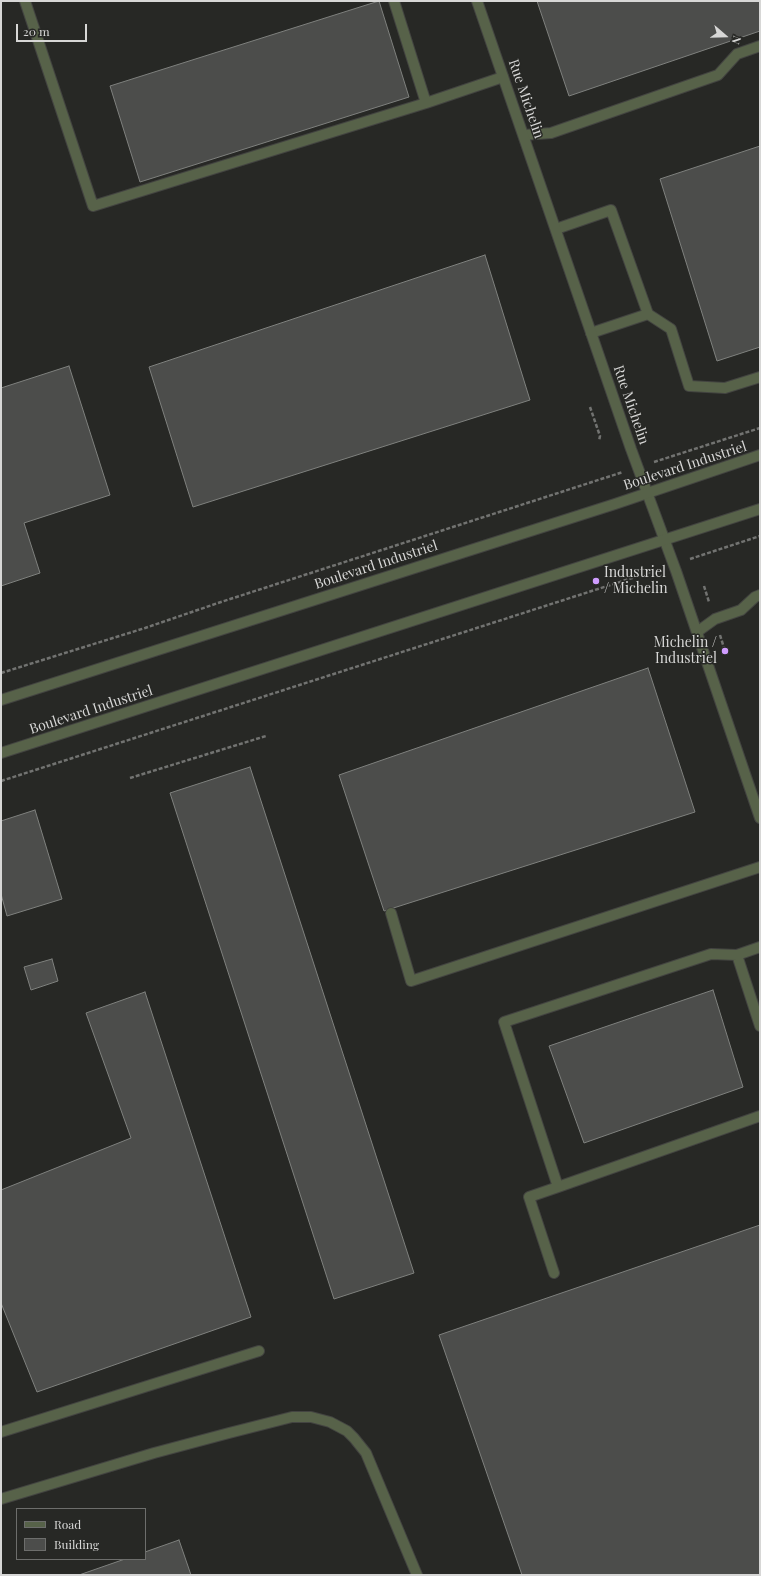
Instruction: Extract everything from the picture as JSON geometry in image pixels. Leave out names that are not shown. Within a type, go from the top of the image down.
[{"type":"street","points":[[24,1],[93,206],[426,103],[503,77]]},
{"type":"street","points":[[394,1],[426,103]]},
{"type":"street","name":"Rue Michelin","points":[[477,1],[591,333],[697,632],[760,818]]},
{"type":"street","points":[[524,135],[551,133],[718,75],[737,54],[760,46]]},
{"type":"street","points":[[556,229],[611,210],[648,314],[671,329],[689,386],[725,388],[760,377]]},
{"type":"street","points":[[591,333],[648,314]]},
{"type":"street","name":"Boulevard Industriel","points":[[1,700],[760,455]]},
{"type":"street","name":"Boulevard Industriel","points":[[1,753],[760,509]]},
{"type":"street","points":[[697,632],[715,619],[741,610],[755,597],[760,595]]},
{"type":"street","points":[[391,913],[411,981],[760,867]]},
{"type":"street","points":[[558,1187],[504,1022],[711,954],[737,955],[760,947]]},
{"type":"street","points":[[737,955],[760,1026]]},
{"type":"street","points":[[554,1273],[529,1198],[760,1116]]},
{"type":"street","points":[[1,1432],[259,1351]]},
{"type":"street","points":[[1,1499],[154,1453],[229,1433],[292,1417],[311,1417],[339,1426],[361,1445],[374,1469],[417,1575]]},
{"type":"path","points":[[590,407],[600,436],[599,441]]},
{"type":"path","name":"Boulevard Industriel","points":[[675,455],[760,428]]},
{"type":"path","name":"Boulevard Industriel","points":[[1,673],[145,628],[221,602],[600,480]]},
{"type":"path","points":[[706,554],[760,536]]},
{"type":"path","points":[[1,781],[626,579]]},
{"type":"path","points":[[130,778],[266,736]]},
{"type":"building","points":[[379,1],[409,97],[140,182],[110,86]]},
{"type":"building","points":[[537,1],[760,1],[760,31],[569,96]]},
{"type":"building","points":[[760,146],[760,347],[717,361],[660,179]]},
{"type":"building","points":[[485,255],[530,400],[193,507],[149,367]]},
{"type":"building","points":[[69,366],[110,495],[24,523],[40,573],[1,586],[1,388]]},
{"type":"building","points":[[648,668],[695,812],[384,911],[339,775]]},
{"type":"building","points":[[250,767],[414,1273],[334,1299],[170,793]]},
{"type":"building","points":[[35,810],[62,899],[7,916],[1,894],[1,821]]},
{"type":"building","points":[[52,959],[58,981],[31,990],[24,967]]},
{"type":"building","points":[[713,990],[743,1087],[584,1143],[549,1046]]},
{"type":"building","points":[[145,992],[251,1317],[37,1392],[1,1303],[1,1190],[131,1138],[86,1013]]},
{"type":"building","points":[[760,1225],[760,1575],[522,1575],[439,1335]]},
{"type":"building","points":[[179,1540],[191,1575],[79,1575],[122,1560],[146,1560],[146,1552]]},
{"type":"place","name":"Industriel / Michelin","points":[[596,581]]},
{"type":"place","name":"Michelin / Industriel","points":[[725,651]]}]
